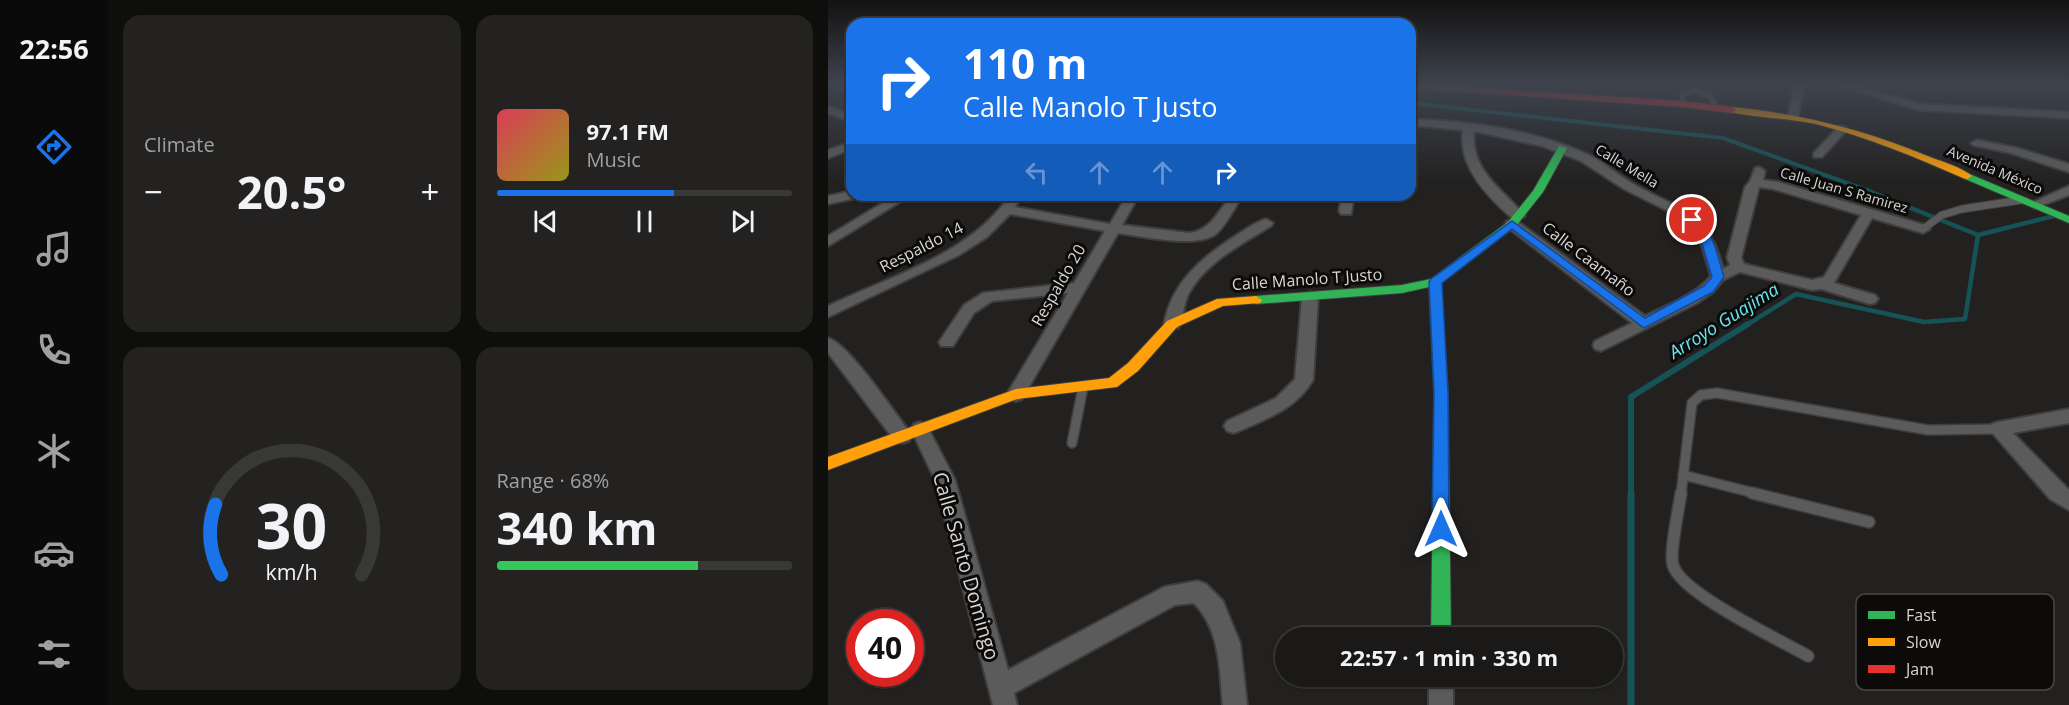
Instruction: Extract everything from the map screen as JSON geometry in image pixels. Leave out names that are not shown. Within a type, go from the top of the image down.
[{"type":"street","name":"Avenida México","points":[[1793,117],[1842,129],[1917,155],[2069,220]]},
{"type":"street","points":[[828,120],[846,119]]},
{"type":"street","name":"Calle Mella","points":[[1416,123],[1469,129],[1562,148],[1600,166],[1624,184],[1692,220],[1705,236],[1718,277]]},
{"type":"street","name":"Calle Caamaño","points":[[1469,129],[1466,140],[1473,163],[1515,220],[1644,324]]},
{"type":"street","points":[[1818,155],[1842,129]]},
{"type":"street","points":[[1977,143],[2013,150],[2069,168]]},
{"type":"street","points":[[828,154],[846,147]]},
{"type":"street","name":"Calle Manolo T Justo","points":[[828,464],[1016,394],[1102,385],[1119,379],[1172,324],[1221,302],[1402,289],[1436,282],[1515,220],[1538,192],[1562,148]]},
{"type":"street","name":"Calle Juan S Ramirez","points":[[1738,267],[1734,258],[1751,187],[1757,177],[1774,185],[1923,229]]},
{"type":"street","points":[[2030,202],[2069,190]]},
{"type":"street","points":[[828,200],[846,196]]},
{"type":"street","points":[[828,242],[896,201]]},
{"type":"street","name":"Respaldo 14","points":[[828,312],[970,244],[983,235],[1008,210],[1013,201]]},
{"type":"street","name":"Respaldo 20","points":[[1016,394],[1129,201]]},
{"type":"street","points":[[1008,210],[1112,228],[1189,237],[1202,236],[1212,230],[1233,201]]},
{"type":"street","points":[[1346,211],[1347,201]]},
{"type":"street","points":[[1822,284],[1829,280],[1869,212]]},
{"type":"street","points":[[1172,324],[1176,302],[1187,281],[1224,251],[1266,223]]},
{"type":"street","points":[[1601,345],[1700,294],[1718,277],[1738,267],[1812,285],[1822,284],[1870,299]]},
{"type":"street","points":[[1436,282],[1441,393],[1441,627]]},
{"type":"street","points":[[947,342],[969,309],[988,296],[1078,287]]},
{"type":"street","points":[[1233,426],[1286,400],[1300,388],[1304,380],[1310,297]]},
{"type":"street","name":"Calle Santo Domingo","points":[[828,344],[911,432],[945,480],[1003,696]]},
{"type":"street","points":[[1998,429],[2069,416]]},
{"type":"street","points":[[1998,429],[2057,493],[2069,501]]},
{"type":"street","points":[[1003,696],[1172,595],[1198,592],[1215,609],[1228,643],[1235,705]]},
{"type":"street","points":[[1441,687],[1441,705]]},
{"type":"lane","points":[[1923,229],[1942,214],[1962,209],[2030,202]]},
{"type":"lane","points":[[1072,443],[1083,387]]},
{"type":"lane","points":[[1808,656],[1701,596],[1679,578],[1672,564],[1692,403],[1701,395],[1717,393],[1928,430],[1998,429]]},
{"type":"lane","points":[[1683,475],[1869,522]]},
{"type":"waterway","points":[[1534,117],[1723,138],[1869,191]]},
{"type":"waterway","points":[[1866,190],[1978,235]]},
{"type":"waterway","name":"Arroyo Guajima","points":[[1978,235],[2054,216]]},
{"type":"waterway","name":"Arroyo Guajima","points":[[1745,326],[1796,294],[1924,322],[1965,319],[1978,235]]},
{"type":"waterway","name":"Arroyo Guajima","points":[[1631,705],[1631,397],[1748,324]]},
{"type":"traffic: fast","points":[[1256,300],[1402,289],[1435,282],[1512,224],[1538,192],[1562,148]]},
{"type":"traffic: fast","points":[[1967,176],[2069,220]]},
{"type":"traffic: fast","points":[[1435,282],[1441,393],[1441,627]]},
{"type":"traffic: slow","points":[[1791,117],[1859,134],[1903,149],[1967,176]]},
{"type":"traffic: slow","points":[[828,464],[1016,394],[1112,383],[1133,367],[1172,324],[1221,302],[1256,300]]},
{"type":"route","points":[[1441,529],[1441,393],[1436,282],[1512,224],[1644,324],[1708,289],[1718,277],[1705,236],[1692,220]]}]
